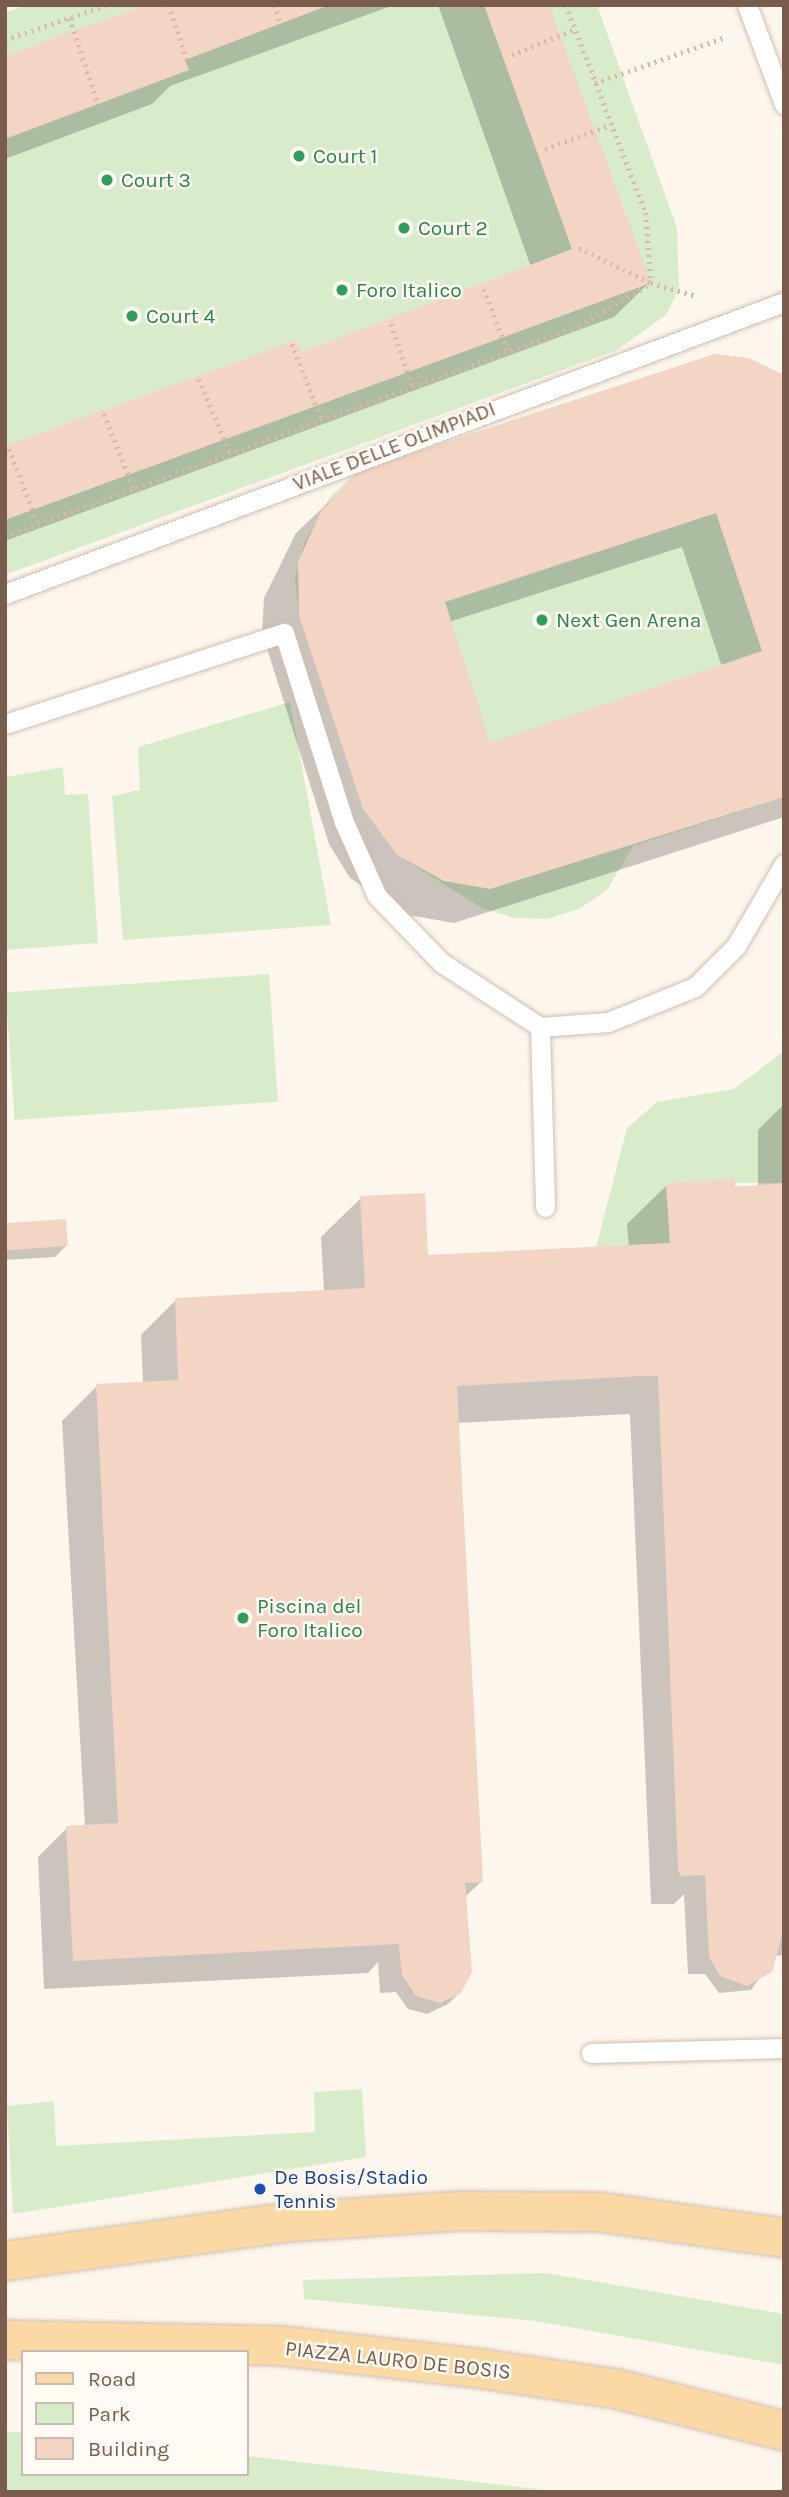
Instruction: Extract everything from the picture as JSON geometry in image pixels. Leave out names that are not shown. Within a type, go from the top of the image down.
[{"type":"main road","points":[[5,2261],[290,2222],[462,2211],[599,2213],[784,2238]]},
{"type":"main road","name":"PIAZZA LAURO DE BOSIS","points":[[5,2340],[282,2346],[483,2369],[618,2389],[784,2431]]},
{"type":"lane","points":[[747,5],[784,104]]},
{"type":"lane","name":"VIALE DELLE OLIMPIADI","points":[[5,594],[784,302]]},
{"type":"lane","points":[[5,724],[284,633],[344,822],[377,896],[442,963],[540,1027],[608,1022],[695,988],[736,946],[784,864]]},
{"type":"lane","points":[[540,1027],[545,1207]]},
{"type":"lane","points":[[591,2053],[784,2048]]},
{"type":"path","points":[[5,40],[107,5]]},
{"type":"path","points":[[169,5],[187,60]]},
{"type":"path","points":[[274,5],[281,23]]},
{"type":"path","points":[[566,5],[646,213],[651,283]]},
{"type":"path","points":[[69,18],[98,104]]},
{"type":"path","points":[[595,83],[755,27]]},
{"type":"path","points":[[512,55],[575,29]]},
{"type":"path","points":[[545,149],[610,125]]},
{"type":"path","points":[[579,248],[651,283],[678,290]]},
{"type":"path","points":[[5,536],[232,456],[322,420],[579,326],[651,283]]},
{"type":"path","points":[[484,289],[508,352]]},
{"type":"path","points":[[391,324],[413,388]]},
{"type":"path","points":[[292,344],[322,420]]},
{"type":"path","points":[[199,379],[232,456]]},
{"type":"path","points":[[104,414],[134,489]]},
{"type":"path","points":[[9,449],[38,523]]},
{"type":"green space","name":"Foro Italico","points":[[26,5],[597,5],[677,228],[679,289],[666,315],[617,350],[5,575],[5,13]]},
{"type":"green space","name":"Next Gen Arena","points":[[715,354],[748,358],[784,375],[784,797],[633,846],[607,890],[579,909],[547,919],[514,918],[482,908],[397,855],[363,809],[299,616],[295,579],[304,544],[330,497],[358,471]]},
{"type":"green space","points":[[290,702],[331,925],[123,940],[112,796],[140,790],[138,747]]},
{"type":"green space","points":[[63,767],[65,795],[88,794],[98,943],[5,950],[5,777]]},
{"type":"green space","points":[[269,974],[278,1102],[15,1120],[6,992]]},
{"type":"green space","points":[[784,1051],[784,1183],[666,1183],[670,1243],[596,1247],[627,1128],[657,1102],[734,1089]]},
{"type":"green space","points":[[362,2089],[366,2157],[13,2214],[7,2106],[54,2101],[56,2146],[315,2132],[314,2092]]},
{"type":"green space","points":[[546,2273],[784,2314],[784,2365],[535,2321],[304,2299],[303,2280]]},
{"type":"green space","points":[[5,2431],[21,2433],[21,2476],[248,2476],[248,2456],[564,2492],[5,2492]]},
{"type":"building","points":[[146,5],[327,6],[185,60],[189,70],[5,139],[5,56]]},
{"type":"building","points":[[484,5],[549,5],[651,283],[5,520],[5,446],[297,340],[302,352],[572,249]]},
{"type":"building","name":"Next Gen Arena","points":[[715,354],[748,358],[784,375],[784,797],[490,889],[444,881],[397,855],[363,809],[299,616],[298,562],[321,511],[358,471]],"holes":[[[716,513],[762,651],[490,743],[445,602]]]},
{"type":"building","points":[[735,1179],[735,1187],[784,1183],[784,1928],[772,1972],[747,1986],[720,1976],[709,1957],[705,1875],[680,1876],[678,1868],[658,1376],[457,1386],[483,1882],[465,1883],[472,1972],[461,1993],[440,2003],[416,1996],[402,1975],[399,1944],[73,1961],[66,1826],[118,1823],[96,1384],[178,1380],[175,1298],[365,1288],[360,1196],[425,1193],[428,1255],[670,1243],[666,1183]]},
{"type":"building","points":[[66,1219],[68,1246],[7,1250],[5,1223]]},
{"type":"place","name":"Court 1","points":[[299,156]]},
{"type":"place","name":"Court 3","points":[[107,180]]},
{"type":"place","name":"Court 2","points":[[404,228]]},
{"type":"place","name":"Foro Italico","points":[[342,290]]},
{"type":"place","name":"Court 4","points":[[132,316]]},
{"type":"place","name":"Next Gen Arena","points":[[542,620]]},
{"type":"place","name":"Piscina del Foro Italico","points":[[243,1618]]},
{"type":"place","name":"De Bosis/Stadio Tennis","points":[[260,2189]]}]
